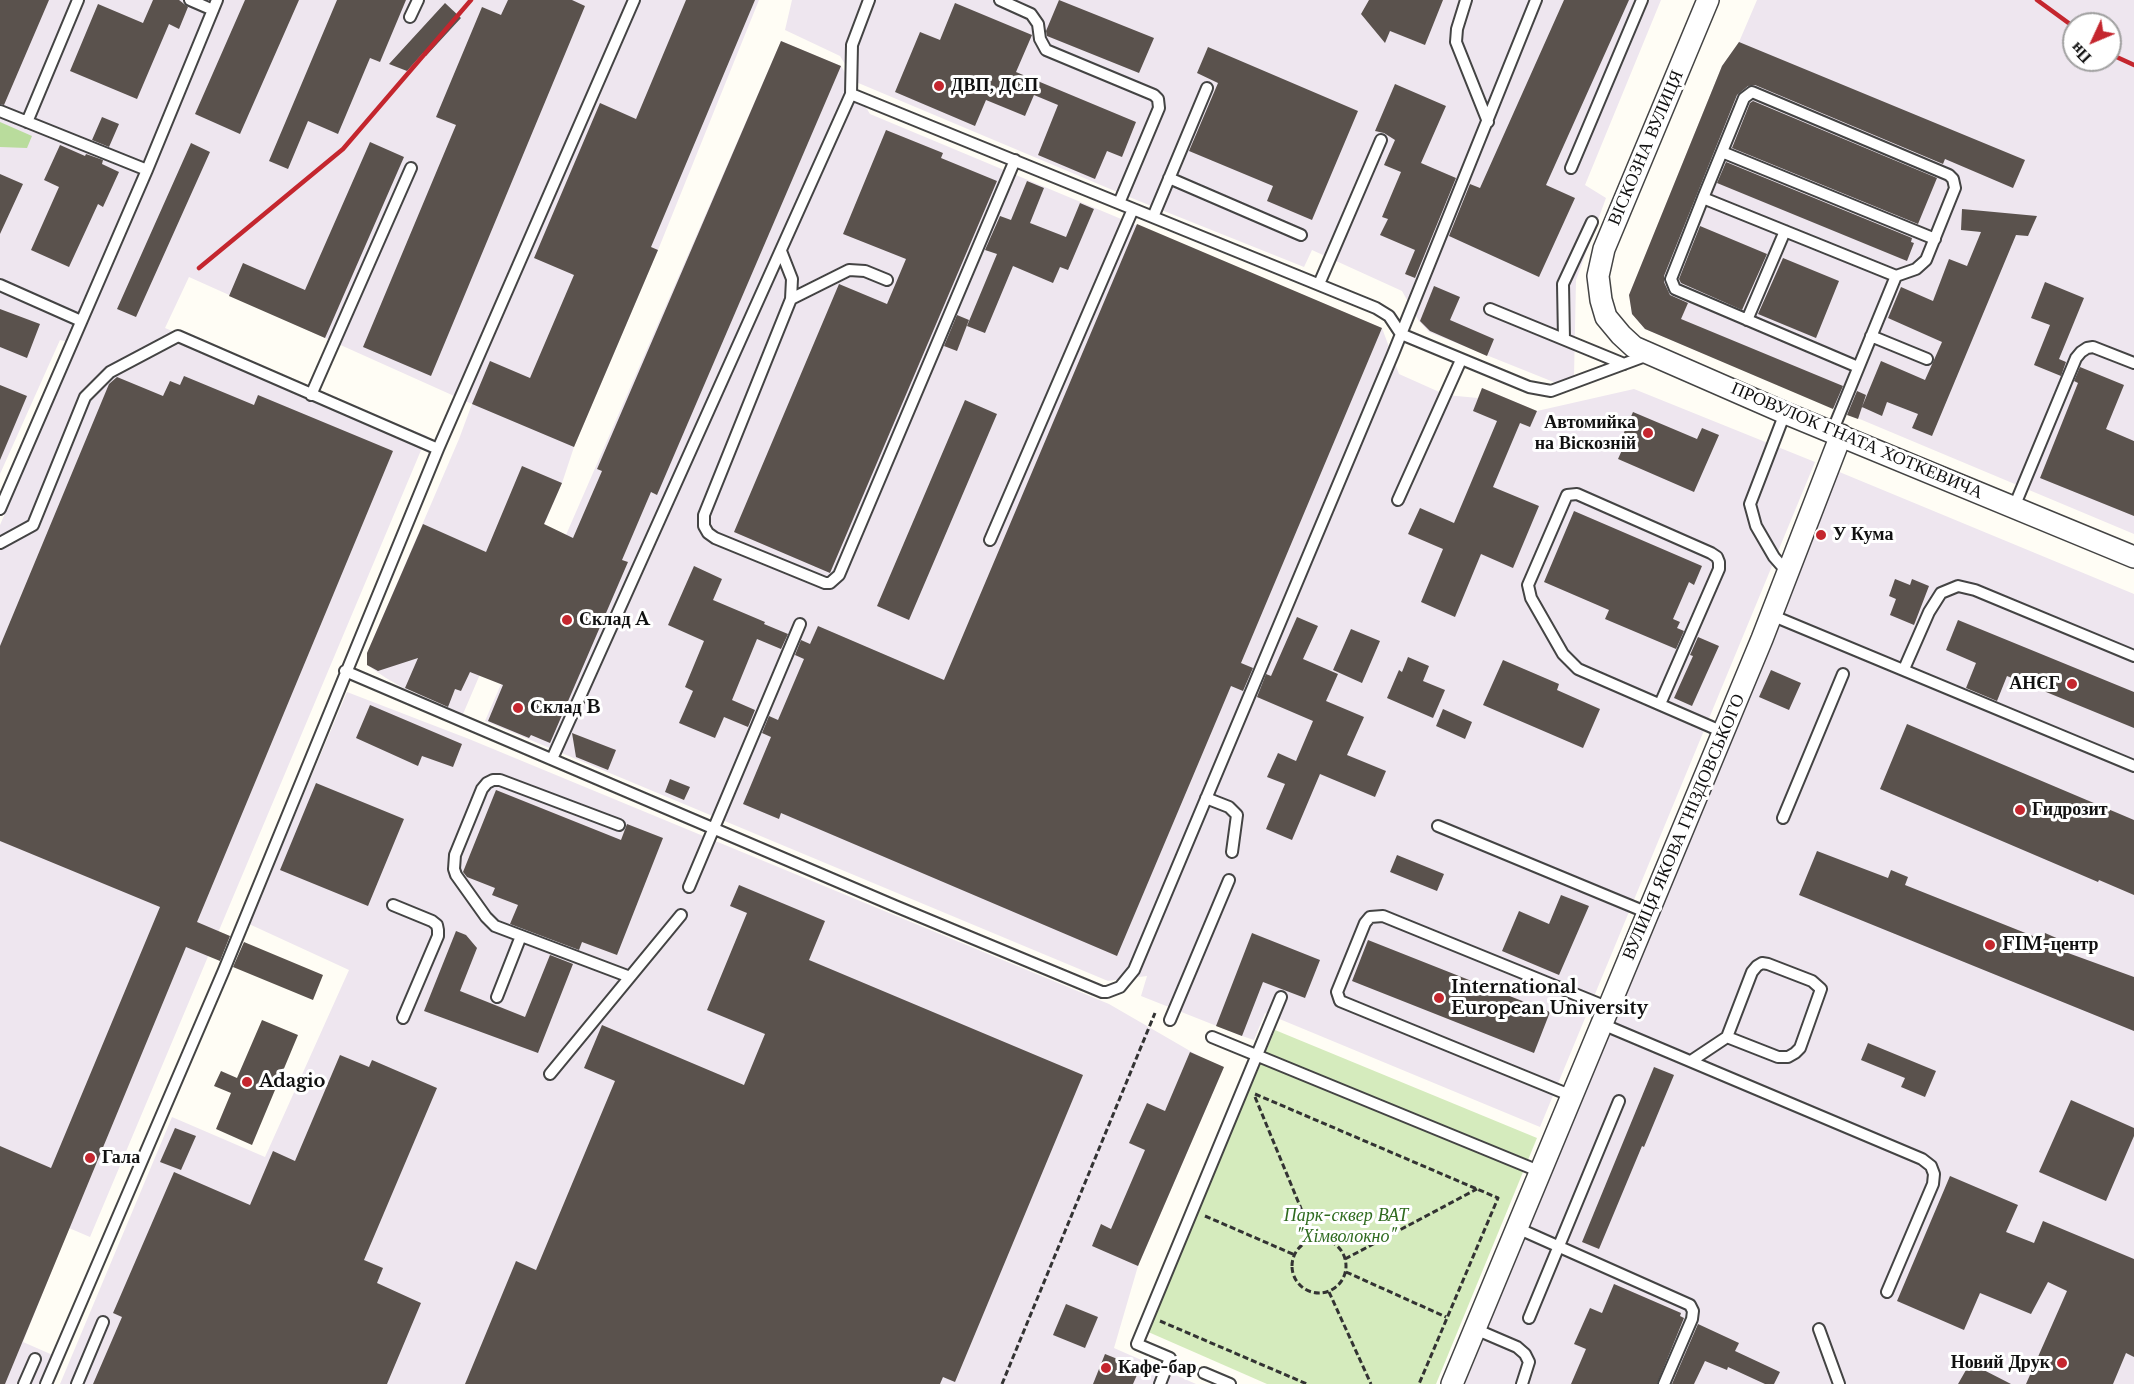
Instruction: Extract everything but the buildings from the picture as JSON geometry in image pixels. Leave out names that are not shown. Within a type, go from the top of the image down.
[{"type":"street","name":"ВІСКОЗНА ВУЛИЦЯ","points":[[1601,300],[1598,276],[1604,249],[1708,0]]},
{"type":"street","name":"ПРОВУЛОК ГНАТА ХОТКЕВИЧА","points":[[1601,300],[1606,317],[1634,347],[2134,557]]},
{"type":"street","name":"ВУЛИЦЯ ЯКОВА ГНІЗДОВСЬКОГО","points":[[1452,1384],[1772,615],[1837,434]]},
{"type":"lane","points":[[27,122],[78,0]]},
{"type":"lane","points":[[0,509],[147,170],[215,5],[190,0]]},
{"type":"lane","points":[[410,17],[418,0]]},
{"type":"lane","points":[[46,1384],[224,970],[438,449],[634,0]]},
{"type":"lane","points":[[552,759],[851,94],[852,45],[869,0]]},
{"type":"lane","points":[[1000,0],[1031,14],[1038,24],[1040,39],[1046,50],[1154,95],[1158,99],[1159,108],[1119,203]]},
{"type":"lane","points":[[1466,0],[1456,29],[1456,42],[1488,122]]},
{"type":"lane","points":[[345,671],[1102,992],[1120,987],[1134,970],[1401,334],[1536,0]]},
{"type":"lane","points":[[1571,168],[1642,0]]},
{"type":"lane","points":[[1153,218],[1207,88]]},
{"type":"lane","points":[[1703,198],[1896,276],[1916,270],[1926,260],[1955,188],[1955,183],[1949,175],[1756,92],[1748,93],[1744,98],[1703,198],[1671,279],[1672,284],[1679,292],[1858,367]]},
{"type":"lane","points":[[851,94],[1383,311],[1394,322],[1401,334],[1529,387],[1551,391],[1651,354]]},
{"type":"lane","points":[[0,111],[147,170]]},
{"type":"lane","points":[[1319,284],[1381,140]]},
{"type":"lane","points":[[1722,153],[1935,239]]},
{"type":"lane","points":[[780,251],[792,279],[791,299],[704,515],[704,526],[708,533],[715,537],[825,583],[830,583],[839,576],[1015,160]]},
{"type":"lane","points":[[311,395],[411,168]]},
{"type":"lane","points":[[1169,178],[1301,235]]},
{"type":"lane","points":[[990,540],[1133,209]]},
{"type":"lane","points":[[1564,339],[1563,284],[1592,222]]},
{"type":"lane","points":[[1747,320],[1785,231]]},
{"type":"lane","points":[[791,299],[849,270],[865,271],[887,280]]},
{"type":"lane","points":[[1837,434],[1858,367],[1896,276]]},
{"type":"lane","points":[[0,285],[81,321]]},
{"type":"lane","points":[[1490,309],[1624,364]]},
{"type":"lane","points":[[0,543],[33,525],[85,397],[110,372],[178,336],[438,449]]},
{"type":"lane","points":[[1871,336],[1927,359]]},
{"type":"lane","points":[[2014,507],[2076,358],[2086,348],[2093,347],[2134,363]]},
{"type":"lane","points":[[1398,500],[1461,360]]},
{"type":"lane","points":[[1785,412],[1750,504],[1754,520],[1764,541],[1788,573]]},
{"type":"lane","points":[[1660,704],[1719,569],[1717,557],[1577,494],[1567,495],[1529,578],[1528,592],[1563,654],[1573,666],[1723,732]]},
{"type":"lane","points":[[1904,669],[1929,612],[1941,592],[1958,586],[1975,590],[2134,656]]},
{"type":"lane","points":[[1772,615],[2134,766]]},
{"type":"lane","points":[[689,887],[800,624]]},
{"type":"lane","points":[[1783,818],[1844,674]]},
{"type":"lane","points":[[619,825],[500,780],[487,783],[482,789],[455,855],[454,869],[490,922],[630,977]]},
{"type":"lane","points":[[1206,798],[1229,807],[1237,815],[1232,852]]},
{"type":"lane","points":[[1438,826],[1648,913]]},
{"type":"lane","points":[[1170,1020],[1229,880]]},
{"type":"lane","points":[[393,905],[432,921],[437,925],[438,930],[438,936],[403,1018]]},
{"type":"lane","points":[[550,1074],[681,915]]},
{"type":"lane","points":[[1572,1096],[1340,1001],[1337,992],[1365,923],[1370,917],[1383,916],[1605,1016],[1691,1061],[1922,1159],[1931,1166],[1934,1174],[1933,1184],[1887,1292]]},
{"type":"lane","points":[[497,997],[521,936]]},
{"type":"lane","points":[[1691,1061],[1727,1037],[1752,972],[1762,963],[1812,981],[1821,989],[1800,1048],[1788,1057],[1778,1058],[1727,1037]]},
{"type":"lane","points":[[1160,1384],[1170,1358],[1137,1344],[1281,997]]},
{"type":"lane","points":[[1212,1037],[1540,1172]]},
{"type":"lane","points":[[1529,1318],[1618,1101]]},
{"type":"lane","points":[[1517,1228],[1690,1305],[1693,1311],[1692,1319],[1664,1384]]},
{"type":"lane","points":[[77,1384],[104,1322]]},
{"type":"lane","points":[[1475,1329],[1517,1347],[1525,1354],[1529,1362],[1522,1384]]},
{"type":"lane","points":[[1819,1329],[1839,1384]]},
{"type":"lane","points":[[24,1384],[35,1359]]},
{"type":"lane","points":[[1204,1373],[1230,1384]]},
{"type":"path","points":[[1002,1384],[1155,1014]]},
{"type":"path","points":[[1249,1103],[1253,1093]]},
{"type":"path","points":[[1253,1093],[1498,1198],[1419,1384]]},
{"type":"path","points":[[1253,1093],[1314,1240]]},
{"type":"path","points":[[1345,1260],[1477,1189]]},
{"type":"path","points":[[1203,1215],[1294,1255]]},
{"type":"path","points":[[1314,1240],[1330,1242],[1337,1246],[1345,1260],[1346,1272],[1342,1280],[1329,1292],[1319,1294],[1311,1292],[1296,1281],[1293,1273],[1294,1255],[1299,1248],[1314,1240]]},
{"type":"path","points":[[1346,1272],[1446,1317]]},
{"type":"path","points":[[1329,1292],[1371,1384]]},
{"type":"path","points":[[1160,1321],[1306,1384]]},
{"type":"shaded area","points":[[0,0],[759,0],[658,250],[574,447],[562,483],[463,714],[405,689],[386,678],[367,665],[367,653],[472,404],[189,277],[165,328],[427,436],[90,1237],[69,1228],[23,1342],[55,1356],[42,1384],[0,1384],[0,525],[77,344],[60,340],[0,474]]},
{"type":"shaded area","points":[[792,0],[1661,0],[1585,185],[1606,198],[1576,280],[1574,376],[1556,383],[1429,332],[1419,321],[1402,291],[1312,250],[1304,267],[1134,199],[856,82],[840,56],[785,30]]},
{"type":"shaded area","points":[[1757,0],[2134,0],[2134,534],[1645,329],[1632,314],[1629,295],[1722,66],[1739,42]]},
{"type":"shaded area","points":[[781,41],[841,66],[870,114],[1382,328],[1399,374],[1446,395],[1478,398],[1482,388],[1537,411],[1634,389],[1815,462],[1540,1127],[1265,1013],[1254,1040],[1242,1036],[1141,996],[1147,976],[1108,981],[485,721]]},
{"type":"shaded area","points":[[1837,471],[2134,594],[2134,1384],[1465,1384]]},
{"type":"shaded area","points":[[347,692],[469,739],[1109,1004],[1204,1059],[1224,1067],[1138,1266],[1114,1348],[1196,1384],[60,1384],[172,1117],[265,1157],[349,970],[249,924]]},
{"type":"green space","points":[[0,122],[32,136],[27,148],[0,147]]},
{"type":"green space","name":"Парк-сквер ВАТ \"Хімволокно\"","points":[[1275,1030],[1537,1138],[1436,1384],[1267,1384],[1146,1331]]},
{"type":"railway","points":[[199,268],[343,149],[471,0]]},
{"type":"railway","points":[[2037,0],[2062,18]]},
{"type":"railway","points":[[2122,60],[2134,65]]},
{"type":"place","name":"ДВП, ДСП","points":[[939,86]]},
{"type":"place","name":"Автомийка на Віскозній","points":[[1648,433]]},
{"type":"place","name":"У Кума","points":[[1821,535]]},
{"type":"place","name":"Склад A","points":[[567,620]]},
{"type":"place","name":"АНЄГ","points":[[2072,684]]},
{"type":"place","name":"Склад B","points":[[518,708]]},
{"type":"place","name":"Гидрозит","points":[[2020,810]]},
{"type":"place","name":"FIM-центр","points":[[1990,945]]},
{"type":"place","name":"International European University","points":[[1439,998]]},
{"type":"place","name":"Adagio","points":[[247,1082]]},
{"type":"place","name":"Гала","points":[[90,1158]]},
{"type":"place","name":"Новий Друк","points":[[2062,1363]]},
{"type":"place","name":"Кафе-бар","points":[[1106,1368]]}]
